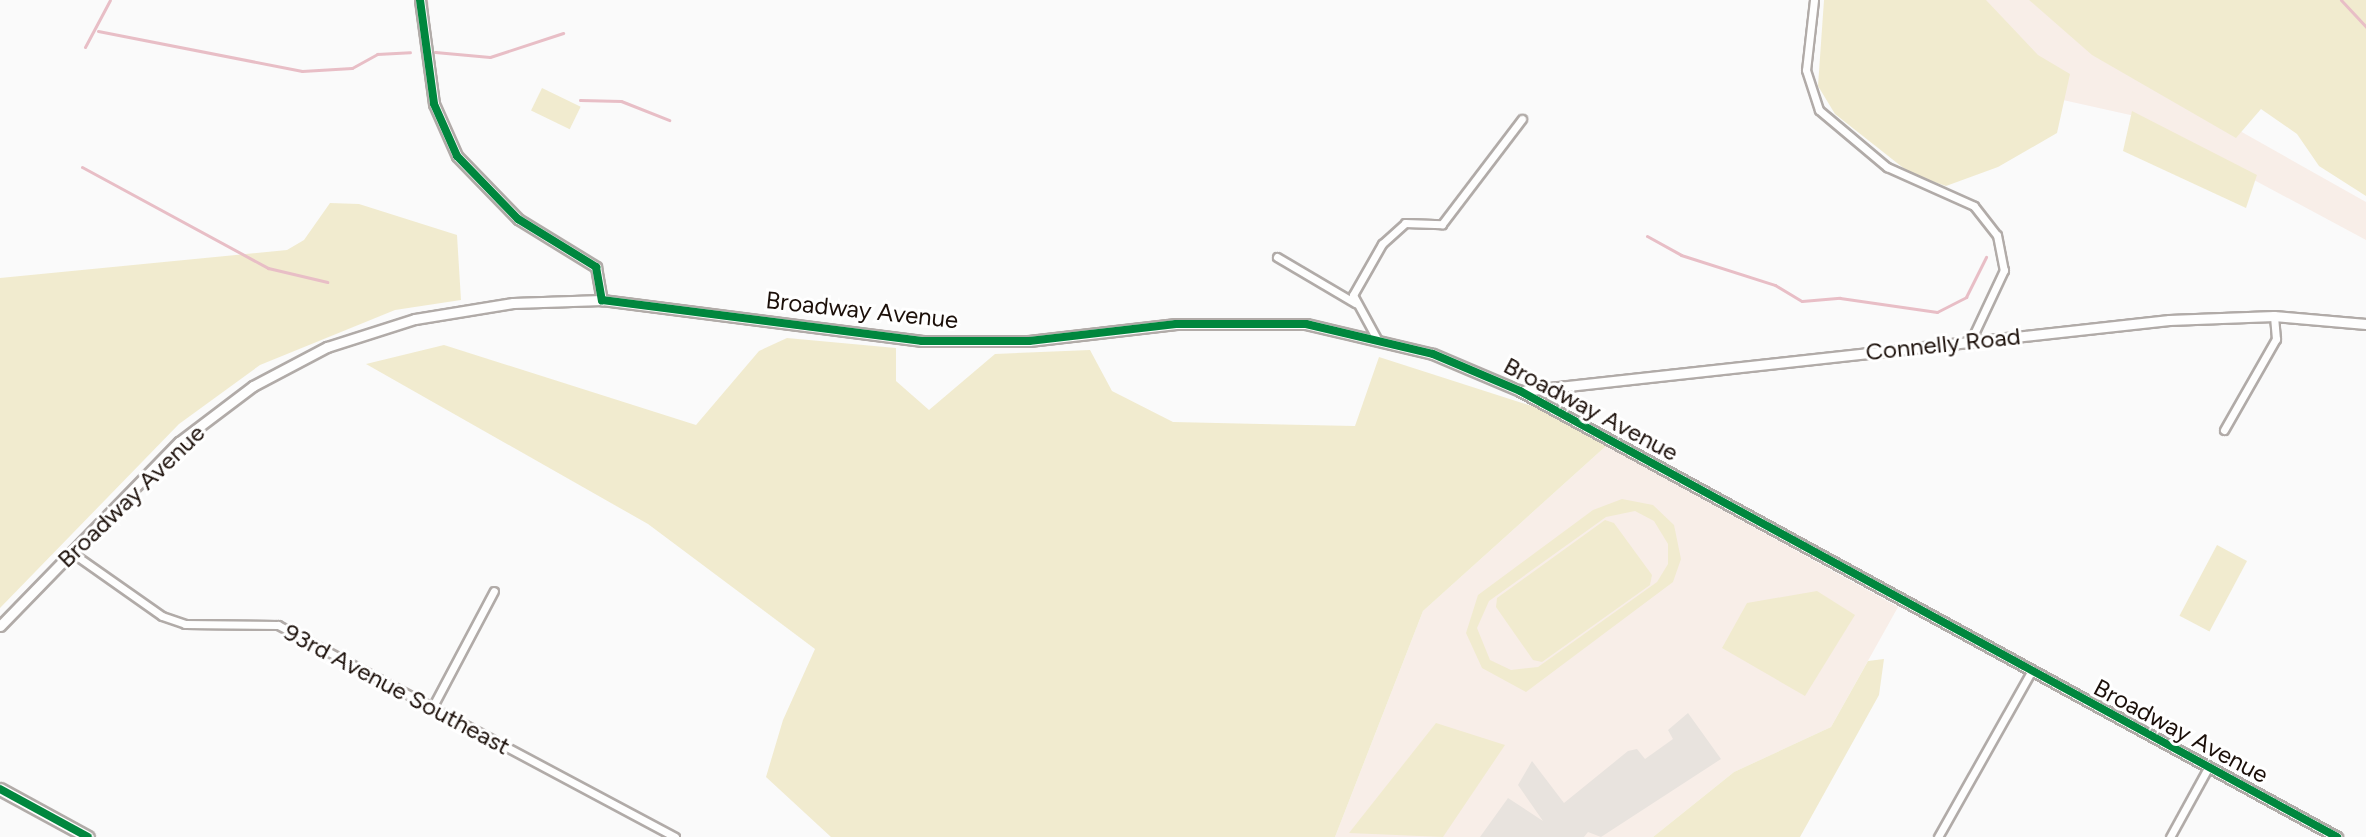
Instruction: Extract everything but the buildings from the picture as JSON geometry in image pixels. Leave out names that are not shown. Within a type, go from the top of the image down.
[{"type":"main road","points":[[0,789],[88,837]]},
{"type":"street","points":[[420,0],[434,104],[457,156],[518,219],[596,267],[602,300]]},
{"type":"street","points":[[1814,0],[1806,70],[1819,110],[1887,167],[1974,206],[1997,235],[2004,270],[1971,340]]},
{"type":"street","points":[[1377,339],[1355,303],[1354,289],[1391,234],[1405,223],[1442,224],[1522,119]]},
{"type":"street","points":[[1277,257],[1355,303]]},
{"type":"street","name":"Broadway Avenue","points":[[0,626],[179,442],[253,386],[327,347],[467,309],[602,300],[922,341],[1029,341],[1176,324],[1306,324],[1433,354],[1520,391],[2030,674],[2337,837]]},
{"type":"street","points":[[2224,430],[2276,339],[2274,316]]},
{"type":"street","name":"Connelly Road","points":[[1520,391],[2169,320],[2274,316],[2366,324]]},
{"type":"street","name":"93rd Avenue Southeast","points":[[71,552],[162,616],[185,624],[278,625],[675,837]]},
{"type":"street","points":[[433,706],[494,591]]},
{"type":"street","points":[[1938,837],[2030,674]]},
{"type":"street","points":[[2170,837],[2208,768]]},
{"type":"shaded area","points":[[1824,0],[1986,0],[2038,55],[2070,74],[2057,133],[1998,167],[1946,186],[1911,174],[1835,114],[1818,86]]},
{"type":"shaded area","points":[[1959,0],[2059,0],[2192,104],[2366,202],[2366,240],[2135,116],[2063,100]]},
{"type":"shaded area","points":[[2029,0],[2366,0],[2366,196],[2319,166],[2297,134],[2261,109],[2236,138],[2092,55]]},
{"type":"shaded area","points":[[542,88],[581,107],[570,129],[531,110]]},
{"type":"shaded area","points":[[2132,111],[2257,175],[2246,208],[2123,151]]},
{"type":"shaded area","points":[[330,203],[359,204],[457,235],[461,300],[395,310],[260,365],[179,424],[0,608],[0,278],[287,250],[304,240]]},
{"type":"shaded area","points":[[787,338],[896,348],[896,381],[929,410],[995,354],[1090,350],[1112,391],[1173,422],[1355,426],[1379,357],[1572,419],[1606,446],[1423,611],[1335,837],[831,837],[766,777],[783,720],[815,649],[648,524],[366,364],[444,345],[696,425],[759,351]]},
{"type":"shaded area","points":[[1606,446],[1898,607],[1831,727],[1734,772],[1653,837],[1335,837],[1423,611]]},
{"type":"shaded area","points":[[1622,499],[1653,505],[1674,525],[1681,559],[1673,582],[1526,692],[1482,668],[1466,633],[1478,595],[1593,510]],"holes":[[[1635,511],[1654,521],[1668,544],[1668,564],[1657,582],[1538,667],[1511,670],[1490,660],[1477,628],[1489,601],[1606,517]]]},
{"type":"shaded area","points":[[1605,520],[1614,523],[1652,575],[1650,585],[1542,662],[1533,660],[1496,607],[1497,598]]},
{"type":"shaded area","points":[[2217,545],[2247,561],[2209,632],[2179,616]]},
{"type":"shaded area","points":[[1817,591],[1855,615],[1805,696],[1722,648],[1747,603]]},
{"type":"shaded area","points":[[1884,659],[1879,695],[1800,837],[1653,837],[1734,772],[1831,727],[1868,661]]},
{"type":"shaded area","points":[[1436,723],[1505,745],[1443,837],[1349,833]]},
{"type":"waterway","points":[[85,47],[110,0]]},
{"type":"waterway","points":[[426,0],[428,25]]},
{"type":"waterway","points":[[2341,0],[2366,27]]},
{"type":"waterway","points":[[98,31],[302,71],[352,68],[377,54],[410,52]]},
{"type":"waterway","points":[[435,52],[490,57],[563,33]]},
{"type":"waterway","points":[[580,100],[621,101],[669,120]]},
{"type":"waterway","points":[[82,167],[268,268],[327,282]]},
{"type":"waterway","points":[[1647,236],[1681,255],[1775,285],[1802,301],[1840,298],[1937,312],[1966,297],[1986,257]]},
{"type":"cycle path","points":[[420,0],[434,104],[457,156],[518,219],[596,267],[602,300],[922,341],[1029,341],[1176,324],[1306,324],[1433,354],[1520,391],[2337,837]]},
{"type":"cycle path","points":[[0,789],[88,837]]}]
